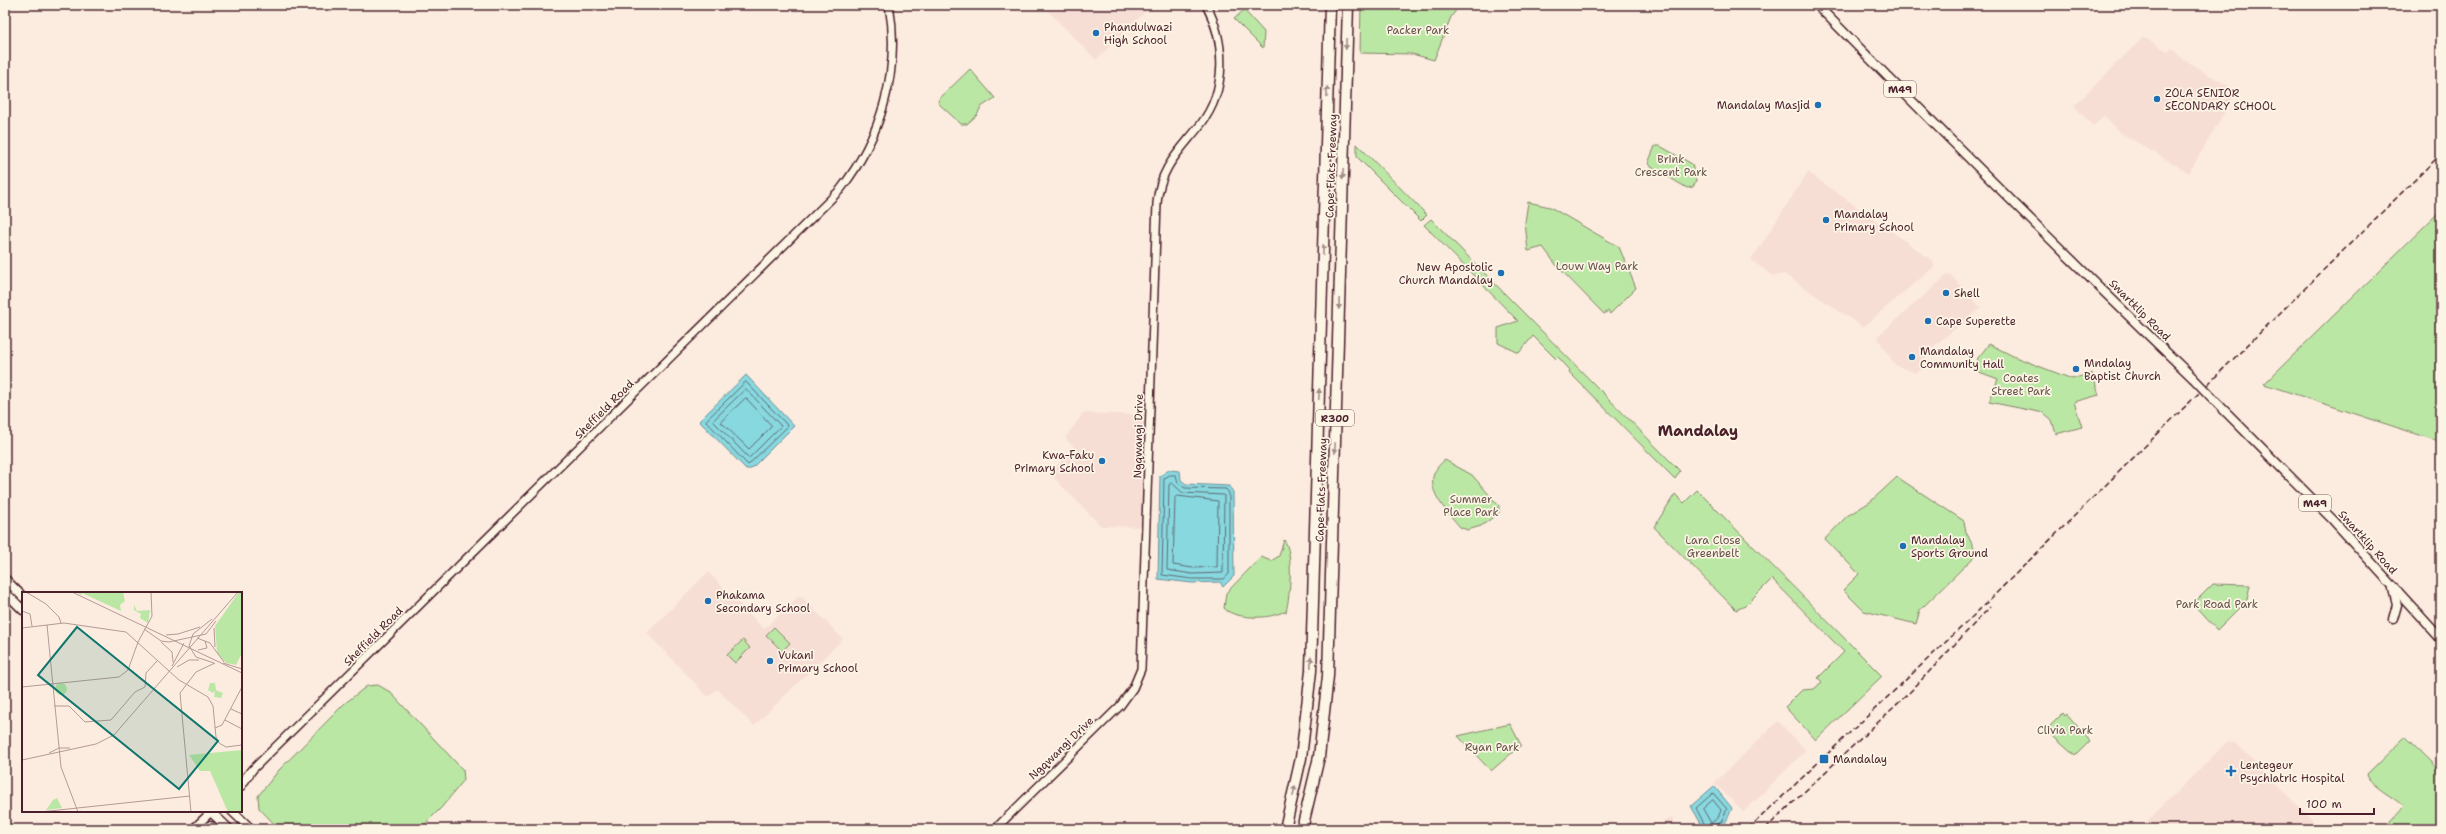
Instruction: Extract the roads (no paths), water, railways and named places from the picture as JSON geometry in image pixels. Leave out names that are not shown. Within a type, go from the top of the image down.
[{"type":"highway","name":"Cape Flats Freeway","points":[[1285,829],[1301,758],[1311,670],[1330,5]]},
{"type":"highway","name":"Cape Flats Freeway","points":[[1302,829],[1319,757],[1328,676],[1348,5]]},
{"type":"main road","name":"Swartklip Road","points":[[1817,5],[2014,205],[2193,378],[2332,520],[2441,639]]},
{"type":"main road","points":[[5,579],[22,596]]},
{"type":"main road","points":[[2392,585],[2397,601],[2393,619]]},
{"type":"main road","points":[[5,592],[22,609]]},
{"type":"main road","points":[[242,784],[251,771]]},
{"type":"main road","points":[[212,812],[229,829]]},
{"type":"main road","points":[[233,812],[251,829]]},
{"type":"main road","points":[[242,812],[251,829]]},
{"type":"main road","points":[[198,829],[210,826],[220,829]]},
{"type":"street","name":"Sheffield Road","points":[[242,780],[840,190],[856,168],[870,143],[885,101],[892,60],[889,5]]},
{"type":"street","name":"Ngqwangi Drive","points":[[994,829],[1120,706],[1133,688],[1141,669],[1157,203],[1160,184],[1169,163],[1206,117],[1217,89],[1220,72],[1221,50],[1215,24],[1206,5]]},
{"type":"street","points":[[194,829],[210,812]]},
{"type":"water","points":[[746,375],[794,426],[751,469],[746,469],[699,421]]},
{"type":"water","points":[[1169,470],[1180,471],[1181,480],[1186,484],[1229,486],[1233,492],[1234,576],[1223,587],[1220,582],[1192,583],[1158,579],[1160,476]]},
{"type":"water","points":[[1714,786],[1732,808],[1723,825],[1716,828],[1704,829],[1691,806]]},
{"type":"railway","points":[[1748,829],[1968,621],[2441,154]]},
{"type":"railway","points":[[1765,829],[1910,692],[1990,607]]},
{"type":"place","name":"Phandulwazi High School","points":[[1096,33]]},
{"type":"place","name":"ZOLA SENIOR SECONDARY SCHOOL","points":[[2157,99]]},
{"type":"place","name":"Mandalay Masjid","points":[[1818,105]]},
{"type":"place","name":"Mandalay Primary School","points":[[1826,220]]},
{"type":"place","name":"New Apostolic Church Mandalay","points":[[1501,273]]},
{"type":"place","name":"Shell","points":[[1946,293]]},
{"type":"place","name":"Cape Superette","points":[[1928,321]]},
{"type":"place","name":"Mandalay Community Hall","points":[[1912,357]]},
{"type":"place","name":"Mndalay Baptist Church","points":[[2076,369]]},
{"type":"place","name":"Kwa-Faku Primary School","points":[[1102,461]]},
{"type":"place","name":"Mandalay Sports Ground","points":[[1903,546]]},
{"type":"place","name":"Phakama Secondary School","points":[[708,601]]},
{"type":"place","name":"Vukani Primary School","points":[[770,661]]},
{"type":"place","name":"Mandalay","points":[[1824,759]]},
{"type":"place","name":"Lentegeur Psychiatric Hospital","points":[[2231,771]]},
{"type":"district","name":"Mandalay","points":[[1698,431]]},
{"type":"park label","name":"Packer Park","points":[[1418,30]]},
{"type":"park label","name":"Brink Crescent Park","points":[[1671,165]]},
{"type":"park label","name":"Louw Way Park","points":[[1597,266]]},
{"type":"park label","name":"Coates Street Park","points":[[2021,384]]},
{"type":"park label","name":"Summer Place Park","points":[[1471,505]]},
{"type":"park label","name":"Lara Close Greenbelt","points":[[1713,546]]},
{"type":"park label","name":"Park Road Park","points":[[2217,604]]},
{"type":"park label","name":"Clivia Park","points":[[2065,730]]},
{"type":"park label","name":"Ryan Park","points":[[1492,747]]}]
